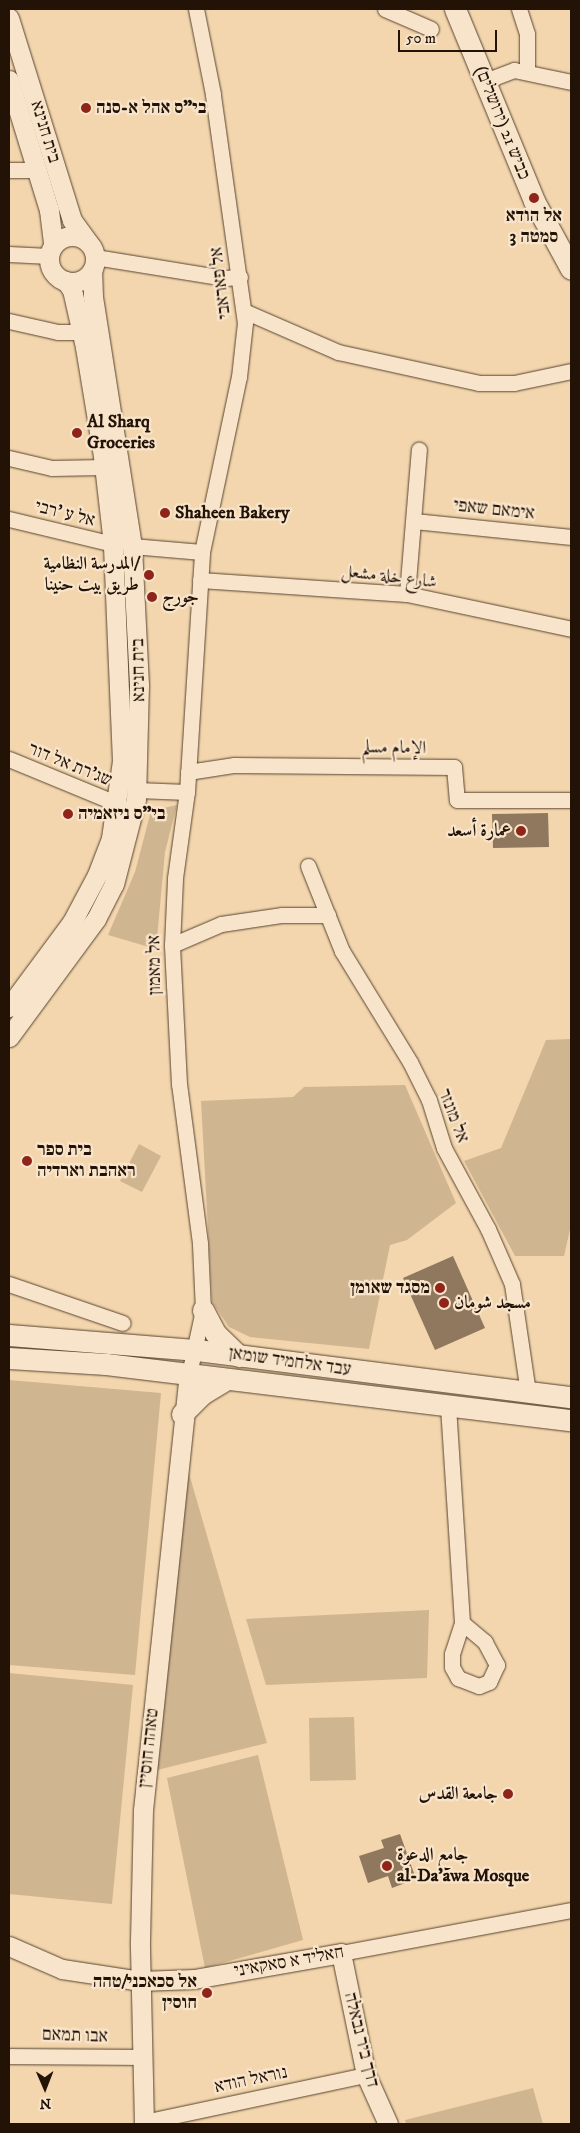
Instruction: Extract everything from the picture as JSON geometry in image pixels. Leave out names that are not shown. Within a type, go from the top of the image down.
[{"type":"main road","name":"כביש 21 (ירושלים)","points":[[455,9],[537,209],[571,269]]},
{"type":"main road","name":"כביש 21 (ירושלים)","points":[[537,209],[571,254]]},
{"type":"main road","points":[[203,1310],[216,1334],[239,1356]]},
{"type":"main road","name":"עבד אלחמיד שומאן","points":[[9,1335],[197,1350],[571,1397]]},
{"type":"main road","name":"עבד אלחמיד שומאן","points":[[9,1358],[189,1374],[571,1420]]},
{"type":"main road","points":[[182,1414],[197,1398],[227,1379]]},
{"type":"street","name":"אל פאראבי","points":[[196,9],[213,94],[244,311],[239,377],[202,552]]},
{"type":"street","points":[[385,9],[431,29]]},
{"type":"street","points":[[519,9],[527,34],[526,72]]},
{"type":"street","name":"בית חנינא","points":[[9,18],[72,220],[92,257],[132,546],[139,685],[137,790],[126,848],[110,893],[76,949],[9,1037]]},
{"type":"street","points":[[485,81],[507,71],[526,72],[571,82]]},
{"type":"street","name":"בית חנינא","points":[[9,80],[52,224],[51,251]]},
{"type":"street","points":[[9,170],[37,170]]},
{"type":"street","points":[[9,254],[51,251],[75,236],[92,257],[225,278],[240,277]]},
{"type":"street","points":[[51,251],[53,272],[66,281],[80,280],[92,257]]},
{"type":"street","name":"בית חנינא","points":[[9,1007],[72,922],[97,875],[118,804],[122,761],[113,544],[104,467],[81,332],[72,290],[66,281]]},
{"type":"street","points":[[244,311],[338,352],[479,383],[514,383],[569,371]]},
{"type":"street","points":[[9,321],[58,332],[81,332]]},
{"type":"street","points":[[407,594],[419,449]]},
{"type":"street","points":[[9,458],[52,468],[104,467]]},
{"type":"street","name":"אל ע 'רבי","points":[[9,519],[113,544]]},
{"type":"street","name":"אימאם שאפי","points":[[414,521],[571,537]]},
{"type":"street","points":[[132,546],[202,552]]},
{"type":"street","name":"אל מאמון","points":[[189,1374],[197,1350],[203,1310],[200,1243],[179,1084],[172,945],[175,878],[187,792],[202,552]]},
{"type":"street","name":"شارع خلة مشعل","points":[[200,580],[407,594],[571,629]]},
{"type":"street","name":"שג'רת אל דור","points":[[9,759],[118,804]]},
{"type":"street","name":"الإمام مسلم","points":[[188,772],[234,765],[454,767],[457,800],[571,800]]},
{"type":"street","points":[[137,790],[187,792]]},
{"type":"street","name":"אל מונזר","points":[[308,866],[342,951],[429,1100],[444,1148],[488,1229],[512,1284],[528,1393]]},
{"type":"street","points":[[172,945],[221,924],[282,915],[328,915]]},
{"type":"street","points":[[9,1284],[123,1323]]},
{"type":"street","name":"טאהה חוסיין","points":[[144,2123],[140,1981],[143,1810],[182,1414],[189,1374]]},
{"type":"street","points":[[448,1406],[462,1623]]},
{"type":"street","name":"חאליד א סאקאיני","points":[[9,1946],[62,1969],[140,1981],[194,1978],[571,1910]]},
{"type":"street","name":"דרך ביר נבאלה","points":[[341,1953],[366,2075],[388,2124]]},
{"type":"street","name":"אבו תמאם","points":[[9,2056],[141,2057]]},
{"type":"street","name":"נוראל הודא","points":[[144,2123],[366,2075]]},
{"type":"shaded area","points":[[177,805],[165,852],[156,949],[108,935],[135,872],[151,811]]},
{"type":"shaded area","points":[[571,1039],[571,1225],[564,1256],[515,1256],[464,1161],[501,1148],[546,1040]]},
{"type":"shaded area","points":[[405,1085],[456,1203],[407,1240],[390,1245],[369,1349],[250,1337],[229,1327],[212,1302],[201,1101],[293,1097],[304,1087]]},
{"type":"shaded area","points":[[139,1144],[161,1156],[142,1192],[120,1181]]},
{"type":"shaded area","points":[[9,1380],[161,1393],[135,1675],[9,1665]]},
{"type":"shaded area","points":[[188,1470],[267,1743],[157,1770]]},
{"type":"shaded area","points":[[429,1610],[427,1678],[266,1685],[246,1619]]},
{"type":"shaded area","points":[[9,1673],[133,1685],[112,1904],[9,1894]]},
{"type":"shaded area","points":[[354,1717],[356,1780],[310,1781],[309,1718]]},
{"type":"shaded area","points":[[258,1755],[303,1940],[205,1968],[167,1778]]},
{"type":"shaded area","points":[[533,2088],[543,2124],[406,2124],[405,2120]]},
{"type":"building","name":"عمارة أسعد","points":[[548,813],[549,847],[493,848],[492,814]]},
{"type":"building","name":"مسجد شومان","points":[[453,1256],[485,1328],[435,1350],[403,1278]]},
{"type":"building","name":"جامع الدعوة al-Da'awa Mosque","points":[[400,1834],[416,1879],[392,1888],[388,1876],[368,1883],[359,1856],[384,1848],[381,1840]]},
{"type":"place","name":"בי\"ס אהל א-סנה","points":[[86,108]]},
{"type":"place","name":"אל הודא סמטה 3","points":[[534,198]]},
{"type":"place","name":"Al Sharq Groceries","points":[[77,433]]},
{"type":"place","name":"Shaheen Bakery","points":[[165,513]]},
{"type":"place","name":"المدرسة النظامية/ طريق بيت حنينا","points":[[149,575]]},
{"type":"place","name":"جورج","points":[[152,597]]},
{"type":"place","name":"בי\"ס ניזאמיה","points":[[68,814]]},
{"type":"place","name":"عمارة أسعد","points":[[521,831]]},
{"type":"place","name":"בית ספר ראהבת וארדיה","points":[[27,1161]]},
{"type":"place","name":"מסגד שאומן","points":[[440,1288]]},
{"type":"place","name":"مسجد شومان","points":[[444,1303]]},
{"type":"place","name":"جامعة القدس","points":[[508,1794]]},
{"type":"place","name":"جامع الدعوة al-Da'awa Mosque","points":[[387,1866]]},
{"type":"place","name":"אל סכאכני/טהה חוסין","points":[[207,1993]]}]
